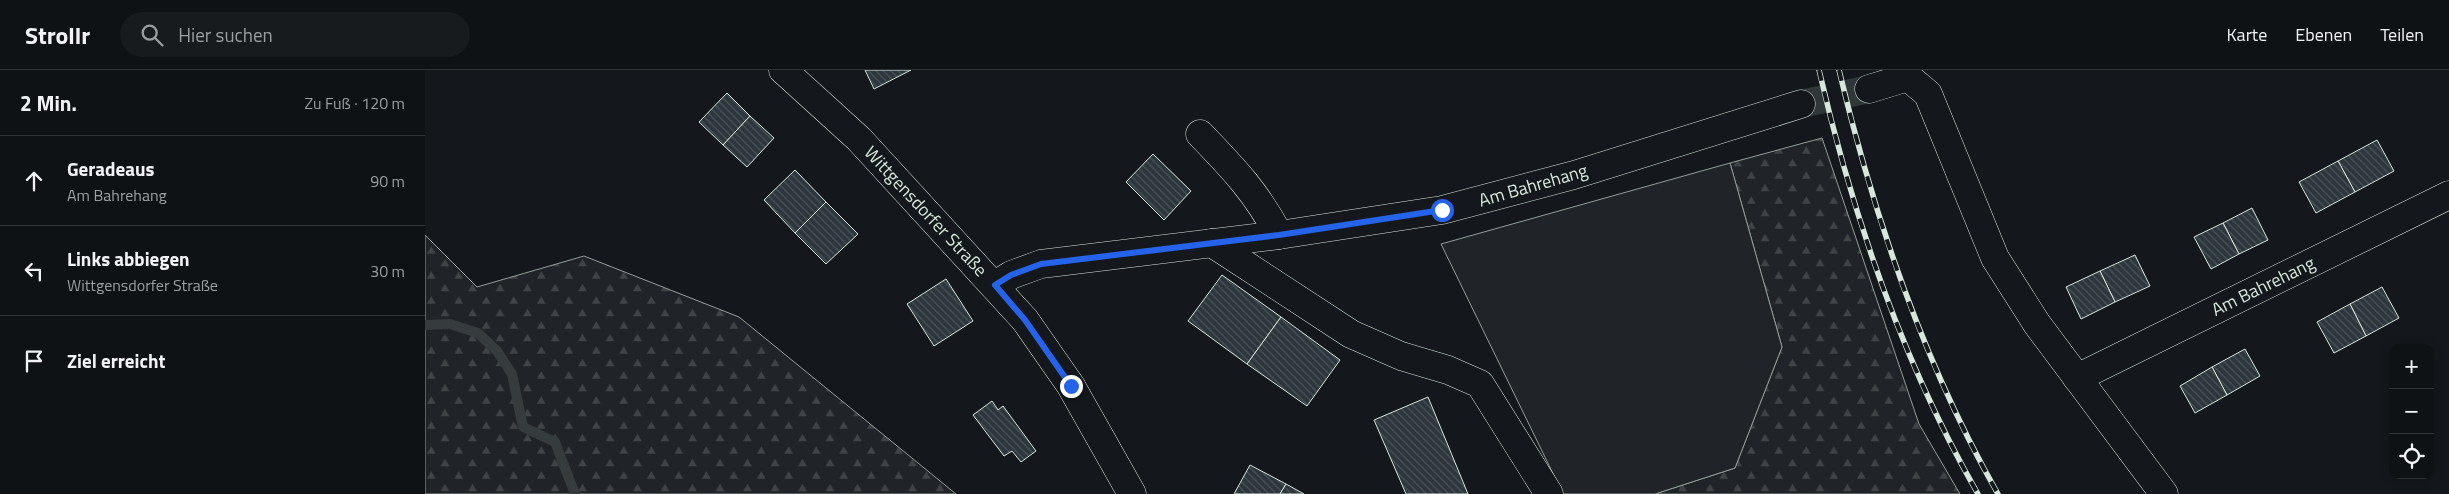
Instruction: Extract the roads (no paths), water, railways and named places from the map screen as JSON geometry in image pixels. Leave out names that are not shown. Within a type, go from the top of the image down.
[{"type":"street","name":"Wittgensdorfer Straße","points":[[783,70],[859,139],[995,285],[1025,320],[1071,386],[1132,494]]},
{"type":"street","points":[[1869,89],[1908,77],[1929,94],[1995,258],[2037,324],[2164,494]]},
{"type":"street","name":"Am Bahrehang","points":[[995,285],[1011,275],[1041,264],[1279,235],[1442,210],[1574,175],[1801,104]]},
{"type":"street","points":[[1201,134],[1244,179],[1266,211],[1279,235]]},
{"type":"street","name":"Am Bahrehang","points":[[2077,378],[2449,195]]},
{"type":"street","points":[[1212,243],[1351,334],[1401,356],[1449,370],[1480,384],[1549,494]]},
{"type":"waterway","points":[[425,325],[450,324],[478,333],[497,351],[512,374],[523,427],[555,442],[575,494]]},
{"type":"tunnel","points":[[1801,104],[1869,89]]},
{"type":"railway","points":[[1819,70],[1848,180],[1883,288],[1926,393],[1978,494]]},
{"type":"railway","points":[[1839,70],[1868,180],[1903,288],[1946,393],[1998,494]]}]
